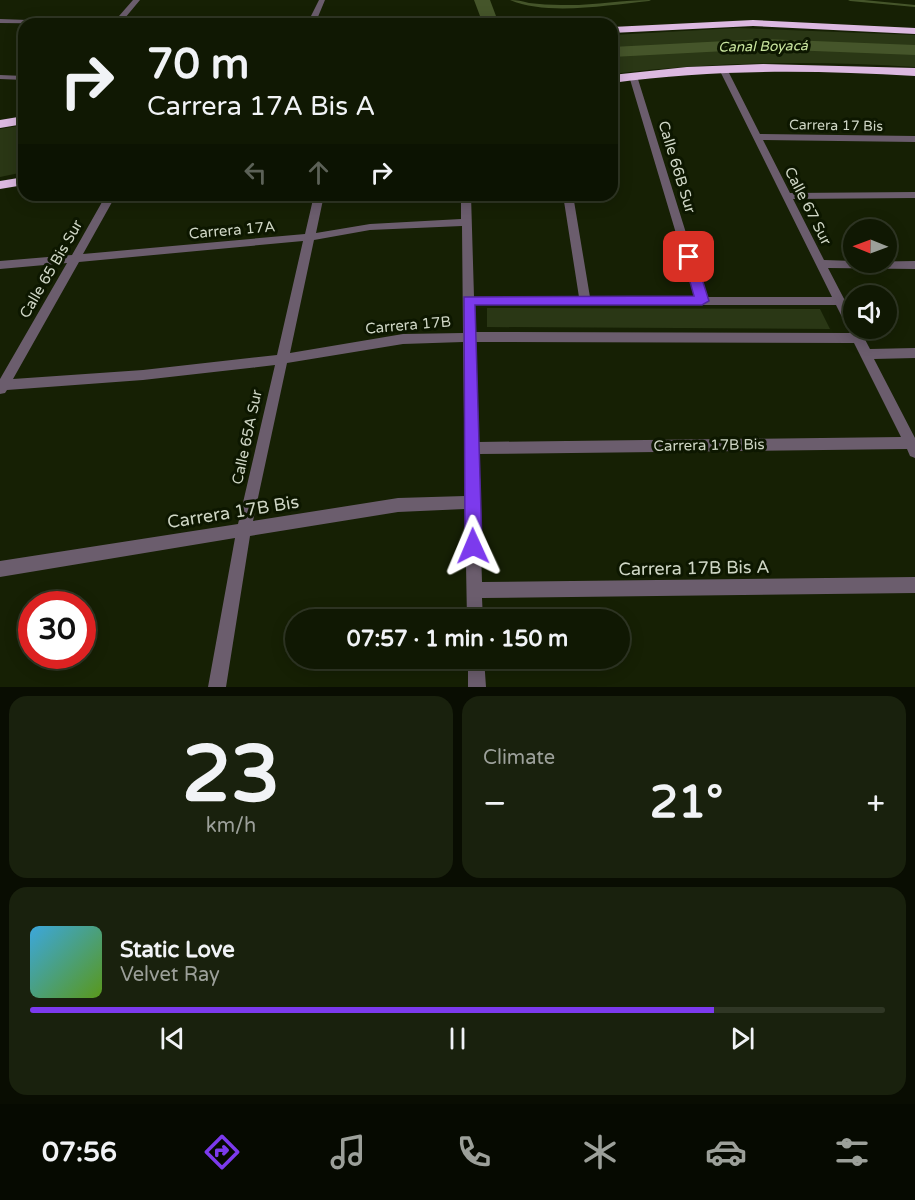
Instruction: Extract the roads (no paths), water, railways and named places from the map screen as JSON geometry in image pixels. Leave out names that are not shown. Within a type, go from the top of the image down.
[{"type":"highway","points":[[618,30],[683,25],[791,23],[915,31]]},
{"type":"highway","points":[[618,78],[723,69],[810,68],[915,72]]},
{"type":"highway","points":[[0,124],[18,121]]},
{"type":"highway","points":[[0,185],[18,182]]},
{"type":"street","points":[[121,18],[137,0]]},
{"type":"street","points":[[313,18],[322,0]]},
{"type":"street","points":[[0,21],[18,22]]},
{"type":"street","name":"Calle 67 Sur","points":[[723,69],[843,309]]},
{"type":"street","name":"Calle 66B Sur","points":[[633,76],[702,301]]},
{"type":"street","points":[[0,78],[18,78]]},
{"type":"street","name":"Carrera 17 Bis","points":[[757,137],[915,139]]},
{"type":"street","points":[[787,196],[915,195]]},
{"type":"street","name":"Calle 65 Bis Sur","points":[[1,387],[108,201]]},
{"type":"street","name":"Calle 65A Sur","points":[[217,687],[244,529],[318,201]]},
{"type":"street","points":[[466,201],[475,609]]},
{"type":"street","points":[[569,201],[585,301]]},
{"type":"street","name":"Carrera 17A","points":[[0,265],[310,237],[370,227],[467,222]]},
{"type":"street","points":[[820,264],[915,265]]},
{"type":"street","points":[[468,301],[839,301]]},
{"type":"street","name":"Carrera 17B","points":[[1,387],[143,375],[281,359],[403,339],[469,337],[843,338]]},
{"type":"street","name":"Calle 67 Sur","points":[[858,339],[913,448]]},
{"type":"street","points":[[866,354],[915,353]]},
{"type":"street","name":"Carrera 17B Bis","points":[[471,448],[913,448]]},
{"type":"street","name":"Carrera 17B Bis","points":[[0,569],[398,505],[472,502]]},
{"type":"street","name":"Carrera 17B Bis A","points":[[474,590],[915,585]]},
{"type":"street","points":[[476,669],[477,687]]},
{"type":"waterway","points":[[482,0],[489,18]]},
{"type":"waterway","points":[[512,0],[563,7],[649,0]]},
{"type":"waterway","points":[[850,0],[915,6]]},
{"type":"waterway","name":"Canal Boyacá","points":[[618,52],[687,46],[764,44],[840,45],[915,50]]}]
